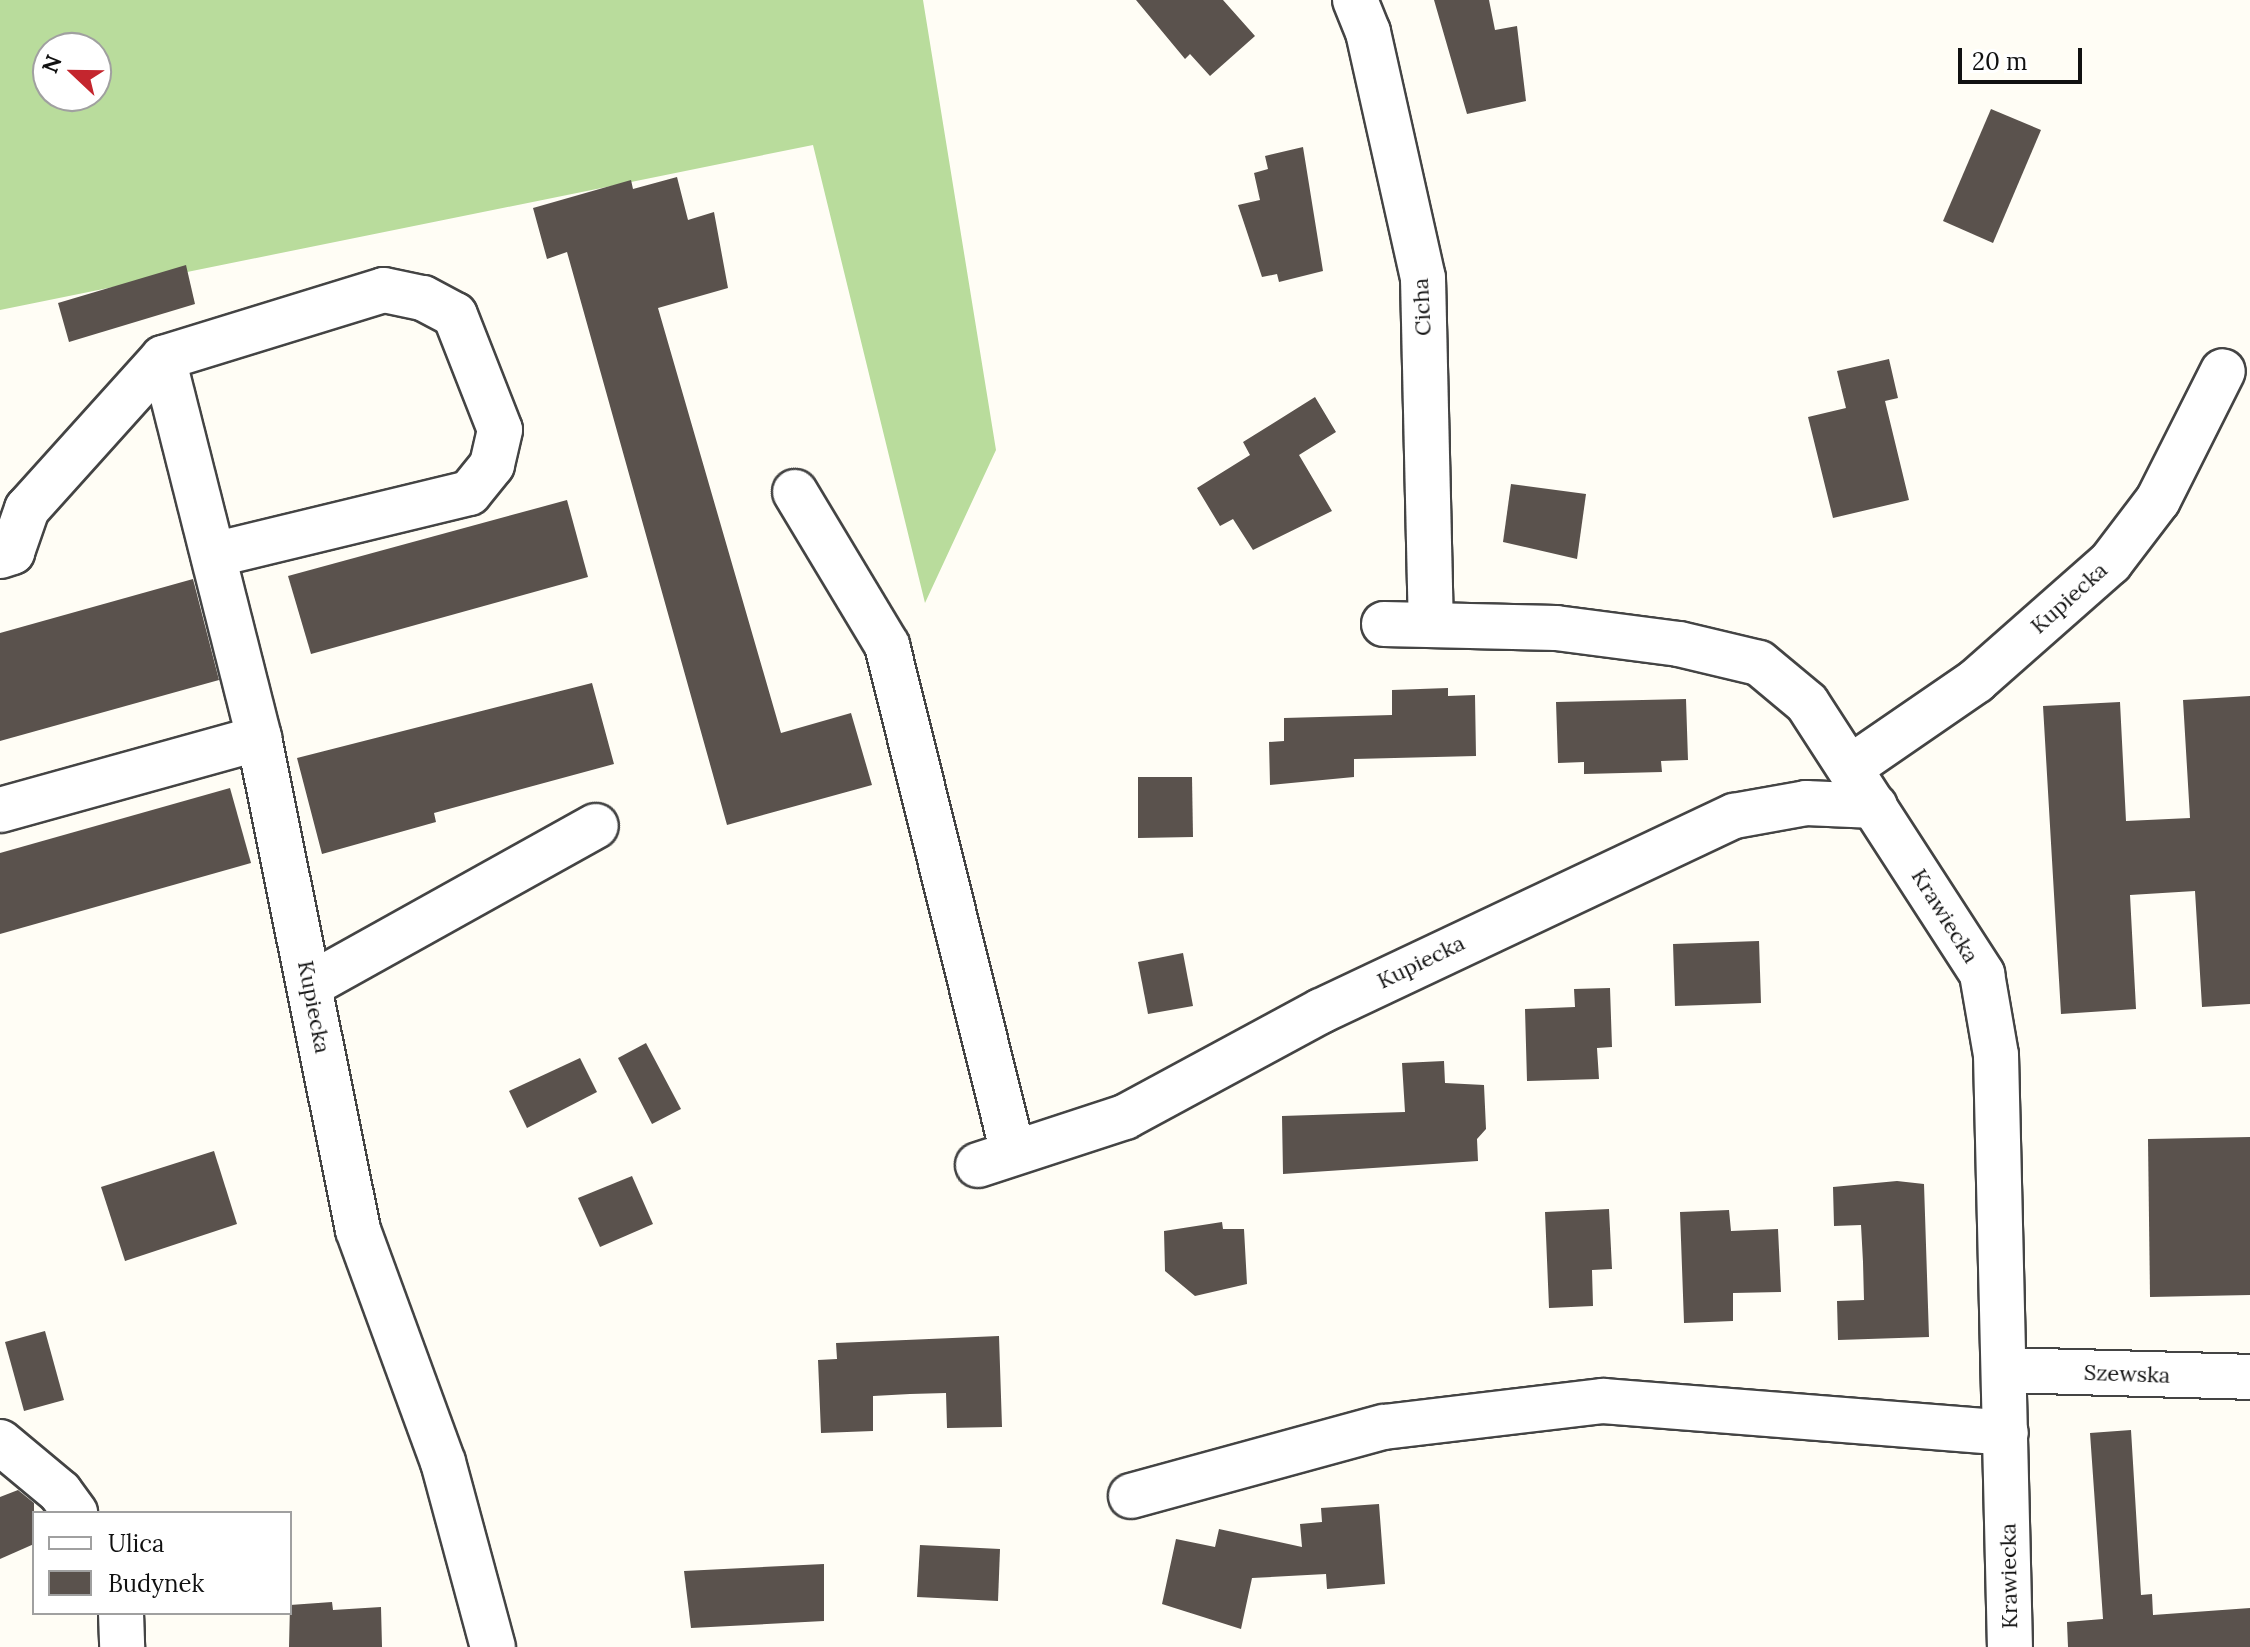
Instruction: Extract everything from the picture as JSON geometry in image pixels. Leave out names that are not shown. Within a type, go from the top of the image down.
[{"type":"street","name":"Cicha","points":[[1355,0],[1368,32],[1423,278],[1431,622]]},
{"type":"street","points":[[0,556],[12,552],[27,509],[163,358],[384,290],[410,295],[455,315],[500,430],[492,465],[469,493],[213,555]]},
{"type":"street","name":"Kupiecka","points":[[163,358],[259,738],[358,1230],[443,1462],[493,1647]]},
{"type":"street","name":"Kupiecka","points":[[1851,767],[1976,681],[2110,563],[2158,500],[2223,371]]},
{"type":"street","name":"Kupiecka","points":[[795,492],[887,645],[996,1159],[1125,1117],[1321,1011],[1734,816],[1806,803],[1875,806]]},
{"type":"street","name":"Krawiecka","points":[[1384,624],[1431,622],[1556,628],[1679,644],[1759,663],[1807,703],[1982,974],[1991,1010],[2010,1647]]},
{"type":"street","points":[[0,810],[259,738]]},
{"type":"street","points":[[310,985],[596,826]]},
{"type":"street","name":"Szewska","points":[[2004,1370],[2250,1377]]},
{"type":"street","points":[[1131,1496],[1384,1427],[1603,1401],[2006,1433]]},
{"type":"street","points":[[0,1442],[60,1492],[74,1511]]},
{"type":"street","points":[[121,1615],[122,1647]]},
{"type":"green space","points":[[0,0],[923,0],[996,450],[925,603],[813,145],[0,310]]},
{"type":"building","points":[[1136,0],[1223,0],[1255,36],[1210,76],[1190,54],[1185,59]]},
{"type":"building","points":[[1434,0],[1489,0],[1495,30],[1517,26],[1526,101],[1467,114]]},
{"type":"building","points":[[1991,109],[2041,130],[1993,243],[1943,221]]},
{"type":"building","points":[[1303,147],[1323,271],[1279,282],[1277,274],[1262,277],[1238,205],[1260,200],[1254,173],[1268,169],[1265,156]]},
{"type":"building","points":[[677,177],[688,220],[714,212],[728,288],[658,308],[781,733],[851,713],[872,785],[727,825],[567,252],[547,259],[533,208],[631,180],[633,189]]},
{"type":"building","points":[[186,265],[195,304],[69,342],[58,303]]},
{"type":"building","points":[[1889,359],[1898,398],[1885,401],[1909,500],[1833,518],[1808,417],[1846,408],[1837,371]]},
{"type":"building","points":[[1315,397],[1336,432],[1299,455],[1332,511],[1253,550],[1233,519],[1220,526],[1197,488],[1250,455],[1243,442]]},
{"type":"building","points":[[1511,484],[1586,494],[1577,559],[1503,542]]},
{"type":"building","points":[[567,500],[588,577],[311,654],[288,576]]},
{"type":"building","points":[[193,579],[219,680],[0,741],[0,633]]},
{"type":"building","points":[[592,683],[614,764],[434,813],[436,822],[322,854],[297,758]]},
{"type":"building","points":[[1448,688],[1448,696],[1475,695],[1476,756],[1354,759],[1354,777],[1270,785],[1269,742],[1284,741],[1284,718],[1392,715],[1392,690]]},
{"type":"building","points":[[2250,696],[2250,1004],[2202,1007],[2195,891],[2130,895],[2136,1009],[2061,1014],[2043,706],[2120,702],[2126,821],[2190,818],[2183,700]]},
{"type":"building","points":[[1686,699],[1688,760],[1661,761],[1662,772],[1584,774],[1584,762],[1558,763],[1556,702]]},
{"type":"building","points":[[1138,777],[1192,777],[1193,837],[1138,838]]},
{"type":"building","points":[[230,788],[251,863],[0,934],[0,853]]},
{"type":"building","points":[[1759,941],[1761,1003],[1675,1006],[1673,944]]},
{"type":"building","points":[[1183,953],[1193,1006],[1148,1014],[1138,962]]},
{"type":"building","points":[[1610,988],[1612,1047],[1597,1048],[1599,1079],[1527,1081],[1525,1009],[1575,1007],[1574,989]]},
{"type":"building","points":[[646,1043],[681,1109],[652,1124],[618,1058]]},
{"type":"building","points":[[580,1058],[597,1092],[527,1128],[509,1091]]},
{"type":"building","points":[[1444,1061],[1445,1083],[1484,1085],[1486,1129],[1477,1139],[1478,1161],[1283,1174],[1282,1116],[1405,1112],[1402,1063]]},
{"type":"building","points":[[2250,1137],[2250,1295],[2150,1297],[2148,1139]]},
{"type":"building","points":[[214,1151],[237,1224],[125,1261],[101,1187]]},
{"type":"building","points":[[632,1176],[653,1224],[600,1247],[578,1198]]},
{"type":"building","points":[[1897,1181],[1924,1184],[1929,1337],[1838,1340],[1837,1301],[1864,1300],[1863,1262],[1861,1225],[1834,1226],[1833,1187]]},
{"type":"building","points":[[1609,1209],[1612,1269],[1592,1270],[1593,1306],[1549,1308],[1545,1212]]},
{"type":"building","points":[[1729,1210],[1731,1231],[1778,1229],[1781,1292],[1733,1293],[1733,1321],[1684,1323],[1680,1212]]},
{"type":"building","points":[[1222,1222],[1223,1229],[1244,1229],[1247,1284],[1195,1296],[1165,1271],[1164,1231]]},
{"type":"building","points":[[45,1331],[64,1400],[24,1411],[5,1342]]},
{"type":"building","points":[[999,1336],[1002,1427],[947,1428],[946,1393],[910,1394],[873,1396],[873,1431],[821,1433],[818,1360],[837,1359],[836,1343]]},
{"type":"building","points":[[2131,1430],[2141,1595],[2152,1594],[2153,1615],[2250,1608],[2250,1647],[2068,1647],[2067,1622],[2103,1619],[2090,1433]]},
{"type":"building","points":[[18,1490],[34,1503],[34,1511],[32,1545],[0,1559],[0,1497]]},
{"type":"building","points":[[1379,1504],[1385,1584],[1327,1589],[1326,1574],[1252,1578],[1241,1629],[1162,1604],[1176,1539],[1215,1547],[1219,1529],[1302,1547],[1300,1524],[1322,1522],[1321,1508]]},
{"type":"building","points":[[920,1545],[1000,1549],[998,1601],[917,1597]]},
{"type":"building","points":[[824,1564],[824,1621],[691,1628],[684,1571]]},
{"type":"building","points":[[332,1602],[333,1610],[381,1607],[382,1647],[289,1647],[292,1605]]}]
